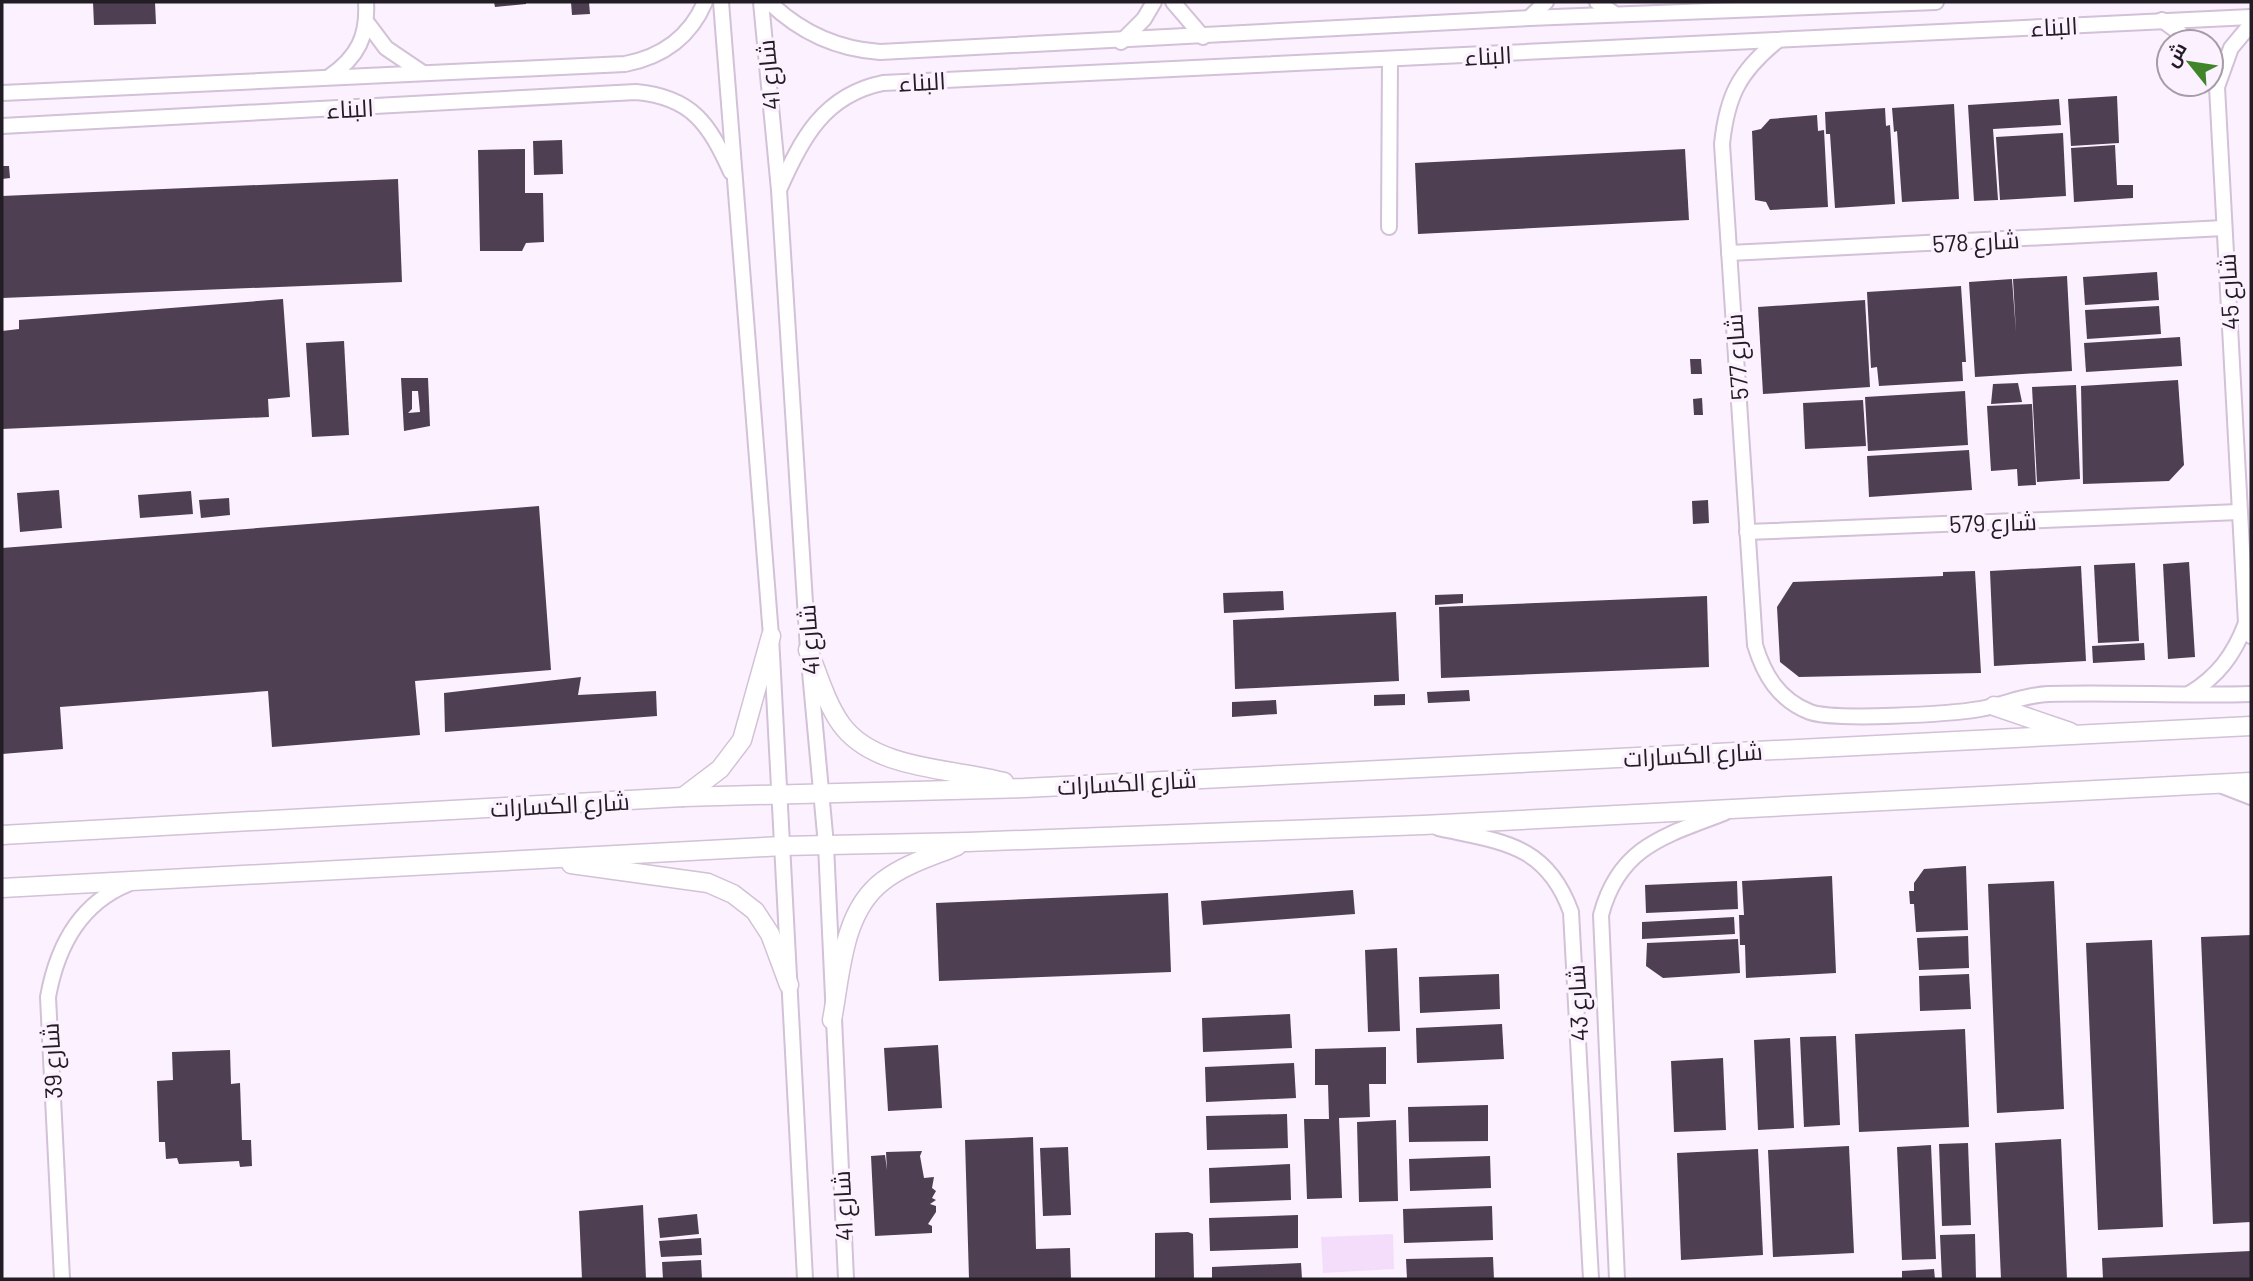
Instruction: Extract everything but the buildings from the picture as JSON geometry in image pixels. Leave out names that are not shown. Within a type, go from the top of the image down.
[{"type":"street","points":[[327,78],[339,70],[357,49],[368,24],[366,2]]},
{"type":"street","name":"البناء","points":[[5,90],[327,78],[639,61],[679,40],[698,17],[705,2]]},
{"type":"street","name":"شارع 41","points":[[721,2],[771,636],[805,1279]]},
{"type":"street","name":"شارع 41","points":[[761,2],[779,190],[808,650],[826,845],[846,1279]]},
{"type":"street","name":"البناء","points":[[769,2],[816,37],[863,51],[1121,42],[1529,18],[1936,2]]},
{"type":"street","points":[[1121,42],[1144,19],[1154,2]]},
{"type":"street","points":[[1173,2],[1203,37]]},
{"type":"street","points":[[1529,18],[1546,2]]},
{"type":"street","points":[[1597,2],[1615,14]]},
{"type":"street","name":"البناء","points":[[779,190],[794,154],[811,126],[835,103],[864,86],[883,83],[2251,17]]},
{"type":"street","points":[[2162,20],[2173,28]]},
{"type":"street","points":[[368,24],[386,48],[423,73]]},
{"type":"street","name":"شارع 45","points":[[2225,65],[2231,48],[2251,24]]},
{"type":"street","name":"شارع 577","points":[[1777,41],[1753,61],[1741,77],[1725,114],[1722,144],[1755,645],[1762,667],[1774,687],[1791,702],[1812,713],[1835,716],[1967,711],[1994,706]]},
{"type":"street","points":[[1389,227],[1390,59]]},
{"type":"street","name":"البناء","points":[[2,126],[636,92],[679,103],[703,121],[713,132],[736,184]]},
{"type":"street","name":"شارع 45","points":[[2186,696],[2207,683],[2224,666],[2248,630],[2239,512],[2218,98]]},
{"type":"street","name":"شارع 578","points":[[1729,253],[2224,228]]},
{"type":"street","name":"شارع 579","points":[[1747,532],[2239,512]]},
{"type":"street","points":[[682,797],[720,769],[742,740],[771,636]]},
{"type":"street","points":[[808,650],[841,723],[868,750],[897,761],[965,772],[1024,788]]},
{"type":"street","points":[[1994,706],[2028,696],[2048,694],[2251,694]]},
{"type":"street","points":[[1994,706],[2076,734]]},
{"type":"street","name":"شارع الكسارات","points":[[2,835],[682,797],[1024,788],[2251,726]]},
{"type":"street","points":[[2,888],[783,846],[1423,825],[2251,782]]},
{"type":"street","points":[[2218,785],[2251,797]]},
{"type":"street","name":"شارع 43","points":[[1617,1279],[1601,915],[1616,876],[1646,846],[1734,809]]},
{"type":"street","name":"شارع 43","points":[[1423,825],[1514,845],[1534,856],[1550,871],[1572,912],[1591,1279]]},
{"type":"street","points":[[832,1020],[846,942],[853,918],[867,897],[882,881],[903,869],[967,842]]},
{"type":"street","points":[[540,859],[708,883],[733,894],[755,911],[770,934],[789,985]]},
{"type":"street","name":"شارع 39","points":[[62,1279],[48,997],[54,966],[66,938],[85,912],[108,892],[136,881]]},
{"type":"shaded area","points":[[1393,1234],[1394,1269],[1323,1273],[1321,1237]]}]
